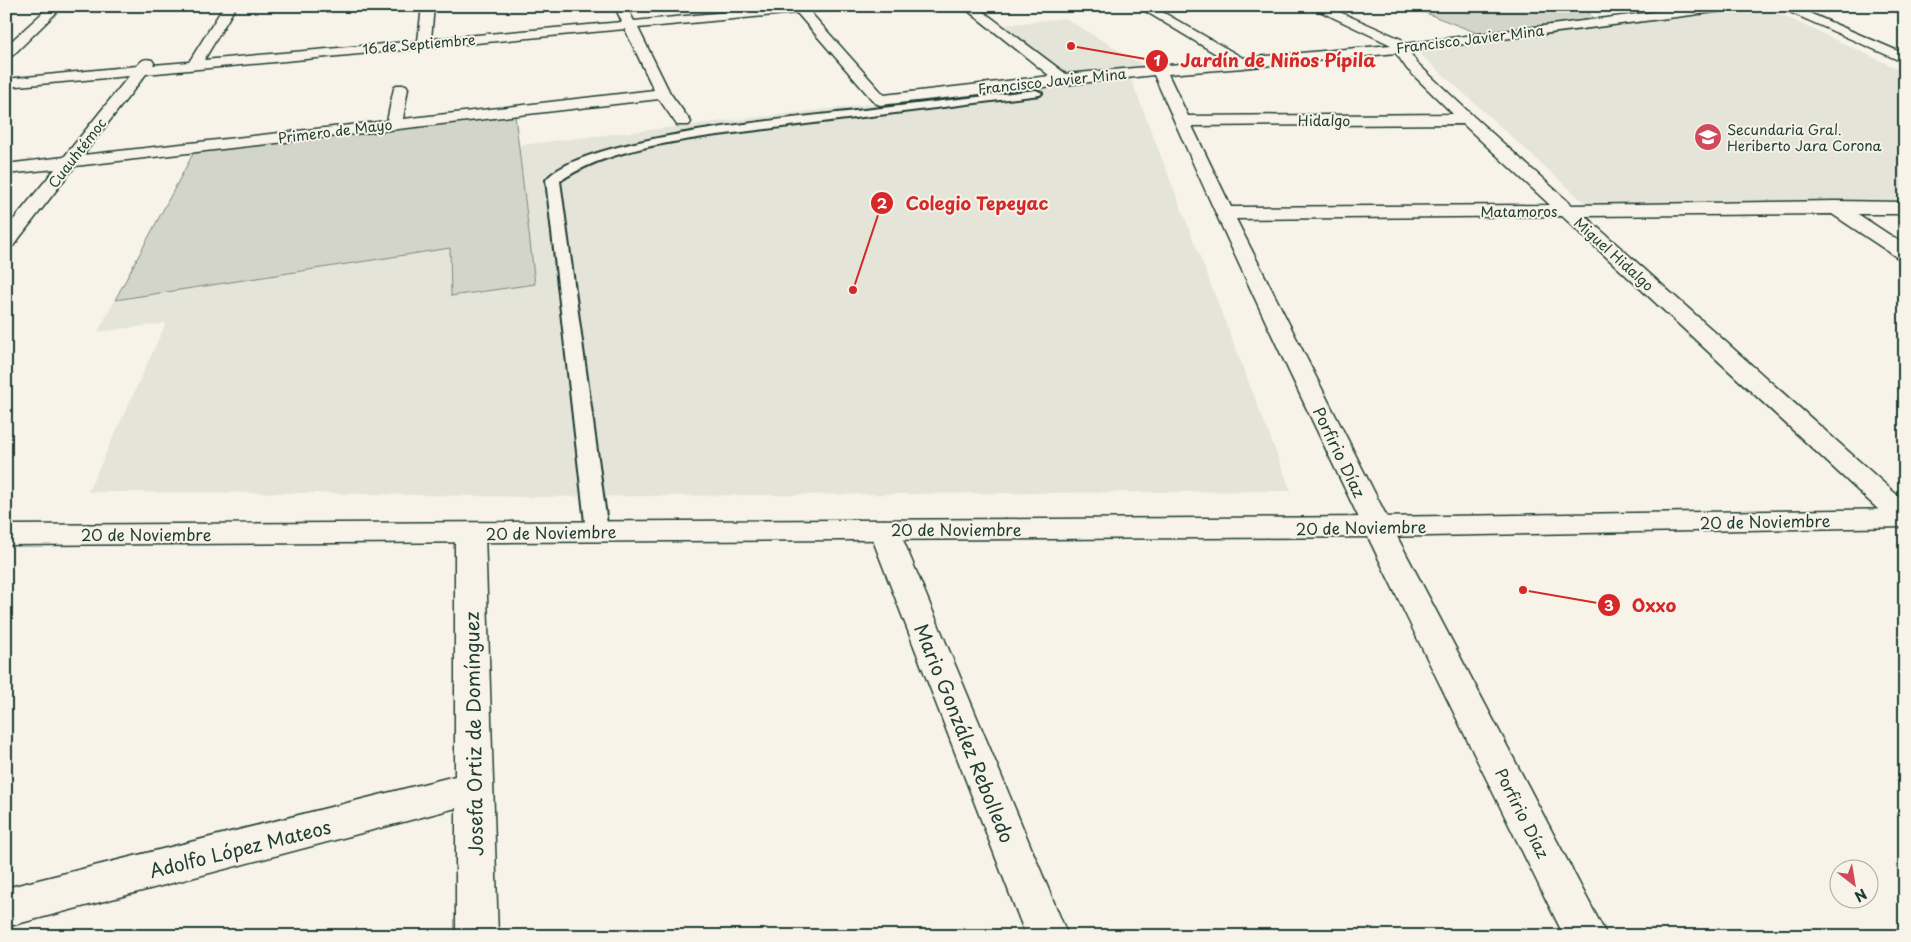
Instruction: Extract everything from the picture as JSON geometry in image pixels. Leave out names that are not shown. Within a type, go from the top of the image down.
[{"type":"street","points":[[6,54],[57,6]]},
{"type":"street","points":[[196,62],[230,6]]},
{"type":"street","points":[[424,41],[428,6]]},
{"type":"street","points":[[620,6],[663,94],[683,122]]},
{"type":"street","name":"16 de Septiembre","points":[[628,22],[765,6]]},
{"type":"street","name":"16 de Septiembre","points":[[6,83],[196,62],[628,22],[832,6]]},
{"type":"street","points":[[968,6],[1063,79]]},
{"type":"street","points":[[1143,6],[1243,64]]},
{"type":"street","name":"Miguel Hidalgo","points":[[1315,6],[1396,42],[1412,66],[1467,119],[1905,518]]},
{"type":"street","points":[[1662,6],[1679,12]]},
{"type":"street","name":"Francisco Javier Mina","points":[[799,8],[880,100],[1063,79],[1243,64],[1401,48],[1731,6]]},
{"type":"street","points":[[1782,6],[1902,56]]},
{"type":"street","name":"16 de Septiembre","points":[[6,76],[144,67]]},
{"type":"street","name":"Cuauhtémoc","points":[[6,242],[72,162],[144,67]]},
{"type":"street","name":"Porfirio Díaz","points":[[1159,70],[1224,213],[1377,527],[1586,936]]},
{"type":"street","points":[[394,124],[401,88]]},
{"type":"street","name":"Primero de Mayo","points":[[6,169],[663,94]]},
{"type":"street","name":"Hidalgo","points":[[1181,121],[1467,119]]},
{"type":"street","points":[[1834,207],[1905,254]]},
{"type":"street","name":"Matamoros","points":[[1224,213],[1834,207],[1905,208]]},
{"type":"street","name":"20 de Noviembre","points":[[6,535],[1377,527],[1905,518]]},
{"type":"street","name":"Mario González Rebolledo","points":[[884,530],[1047,936]]},
{"type":"street","name":"Josefa Ortiz de Domínguez","points":[[470,533],[476,936]]},
{"type":"street","name":"Adolfo López Mateos","points":[[6,908],[474,787]]},
{"type":"lane","points":[[597,531],[553,180],[561,173],[607,155],[674,138],[1036,93]]},
{"type":"shaded area","points":[[1408,6],[1584,6],[1593,19],[1477,33]]},
{"type":"shaded area","name":"Secundaria Gral. Heriberto Jara Corona","points":[[1765,7],[1905,72],[1905,202],[1587,205],[1417,51]]},
{"type":"shaded area","points":[[1065,18],[1146,67],[1068,75],[1004,25]]},
{"type":"shaded area","points":[[1129,74],[1291,491],[533,497],[312,493],[88,492],[166,323],[98,332],[115,300],[450,248],[535,284],[519,145]]},
{"type":"shaded area","points":[[515,115],[535,284],[451,296],[450,248],[115,300],[194,152]]},
{"type":"place","name":"Jardín de Niños Pípila","points":[[1071,46]]},
{"type":"place","name":"Secundaria Gral. Heriberto Jara Corona","points":[[1708,137]]},
{"type":"place","name":"Colegio Tepeyac","points":[[853,290]]},
{"type":"place","name":"Oxxo","points":[[1523,590]]}]
